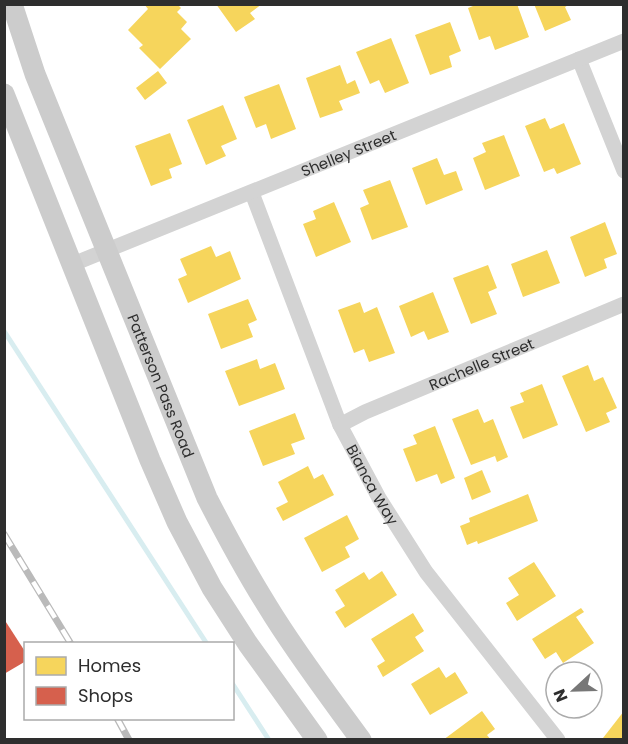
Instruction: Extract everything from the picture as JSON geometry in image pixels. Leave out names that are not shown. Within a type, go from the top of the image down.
[{"type":"main road","name":"Patterson Pass Road","points":[[12,4],[35,74],[207,498],[234,550],[288,638],[361,740]]},
{"type":"main road","points":[[4,94],[177,522],[212,588],[248,644],[317,740]]},
{"type":"street","name":"Shelley Street","points":[[73,264],[624,40]]},
{"type":"street","points":[[579,58],[624,171]]},
{"type":"street","name":"Bianca Way","points":[[252,193],[340,424],[379,498],[426,572],[558,740]]},
{"type":"street","name":"Rachelle Street","points":[[340,424],[624,304]]},
{"type":"building: Homes","points":[[144,4],[177,4],[181,8],[177,12],[187,22],[181,29],[191,39],[160,69],[139,48],[143,45],[128,30],[148,9]]},
{"type":"building: Homes","points":[[216,4],[262,4],[250,13],[255,19],[236,32]]},
{"type":"building: Homes","points":[[478,4],[517,4],[529,37],[495,50],[490,36],[479,40],[468,8]]},
{"type":"building: Homes","points":[[534,4],[570,4],[565,7],[571,20],[545,31]]},
{"type":"building: Homes","points":[[450,22],[461,51],[449,56],[452,67],[430,75],[415,35]]},
{"type":"building: Homes","points":[[391,38],[409,83],[385,93],[379,80],[370,84],[356,52]]},
{"type":"building: Homes","points":[[340,65],[347,84],[355,80],[360,93],[339,101],[343,110],[320,118],[306,78]]},
{"type":"building: Homes","points":[[158,71],[167,83],[145,100],[136,88]]},
{"type":"building: Homes","points":[[279,84],[296,129],[271,139],[266,124],[256,128],[244,97]]},
{"type":"building: Homes","points":[[223,105],[237,139],[221,146],[226,156],[206,165],[187,120]]},
{"type":"building: Homes","points":[[545,118],[550,129],[564,123],[581,164],[557,174],[554,168],[544,172],[525,126]]},
{"type":"building: Homes","points":[[170,133],[182,164],[169,169],[172,178],[151,186],[135,146]]},
{"type":"building: Homes","points":[[504,135],[520,176],[485,190],[473,158],[486,152],[482,143]]},
{"type":"building: Homes","points":[[437,158],[444,175],[456,171],[463,190],[426,205],[412,168]]},
{"type":"building: Homes","points":[[390,180],[408,227],[372,240],[360,208],[369,204],[363,190]]},
{"type":"building: Homes","points":[[334,202],[351,242],[316,257],[303,224],[316,219],[313,211]]},
{"type":"building: Homes","points":[[605,222],[617,254],[604,259],[607,268],[585,277],[570,237]]},
{"type":"building: Homes","points":[[211,246],[216,257],[230,251],[241,279],[188,303],[178,279],[187,275],[180,259]]},
{"type":"building: Homes","points":[[547,250],[560,283],[523,297],[511,264]]},
{"type":"building: Homes","points":[[488,265],[497,288],[488,292],[497,314],[471,324],[453,278]]},
{"type":"building: Homes","points":[[433,292],[449,332],[428,340],[424,331],[411,337],[399,306]]},
{"type":"building: Homes","points":[[248,299],[257,320],[248,324],[253,337],[221,349],[208,314]]},
{"type":"building: Homes","points":[[360,302],[364,313],[377,307],[395,353],[369,362],[364,349],[354,353],[338,310]]},
{"type":"building: Homes","points":[[257,359],[260,369],[275,363],[285,389],[239,406],[225,371]]},
{"type":"building: Homes","points":[[588,365],[594,381],[603,377],[617,408],[606,413],[610,422],[586,432],[562,376]]},
{"type":"building: Homes","points":[[542,384],[558,425],[523,439],[510,407],[524,402],[520,393]]},
{"type":"building: Homes","points":[[478,409],[484,423],[493,419],[508,457],[497,462],[495,456],[471,465],[452,419]]},
{"type":"building: Homes","points":[[295,413],[305,439],[291,444],[295,454],[263,466],[249,431]]},
{"type":"building: Homes","points":[[435,426],[455,478],[441,484],[437,474],[416,482],[403,449],[417,444],[413,435]]},
{"type":"building: Homes","points":[[308,466],[314,479],[323,474],[334,495],[283,521],[276,508],[288,502],[278,482]]},
{"type":"building: Homes","points":[[482,470],[491,492],[472,500],[464,478]]},
{"type":"building: Homes","points":[[528,494],[538,521],[478,544],[477,541],[467,545],[460,526],[470,522],[469,518]]},
{"type":"building: Homes","points":[[347,515],[359,539],[345,547],[350,557],[322,572],[304,538]]},
{"type":"building: Homes","points":[[534,562],[556,596],[517,621],[506,603],[519,595],[508,578]]},
{"type":"building: Homes","points":[[382,571],[397,595],[345,628],[335,612],[345,606],[335,590],[364,572],[369,580]]},
{"type":"building: Homes","points":[[581,608],[584,612],[576,617],[594,643],[568,660],[561,660],[556,652],[545,659],[532,639]]},
{"type":"building: Homes","points":[[413,613],[424,631],[415,637],[424,651],[383,677],[377,666],[385,661],[371,639]]},
{"type":"building: Homes","points":[[439,667],[446,678],[455,672],[468,693],[430,715],[411,684]]},
{"type":"building: Homes","points":[[482,711],[495,729],[487,735],[491,740],[443,740]]},
{"type":"building: Homes","points":[[624,711],[624,740],[604,740],[603,738]]},
{"type":"building: Shops","points":[[4,619],[24,650],[24,662],[4,674]]},
{"type":"waterway","points":[[4,331],[206,642]]},
{"type":"waterway","points":[[234,686],[269,740]]},
{"type":"railway","points":[[4,534],[70,642]]},
{"type":"railway","points":[[118,720],[129,740]]}]
